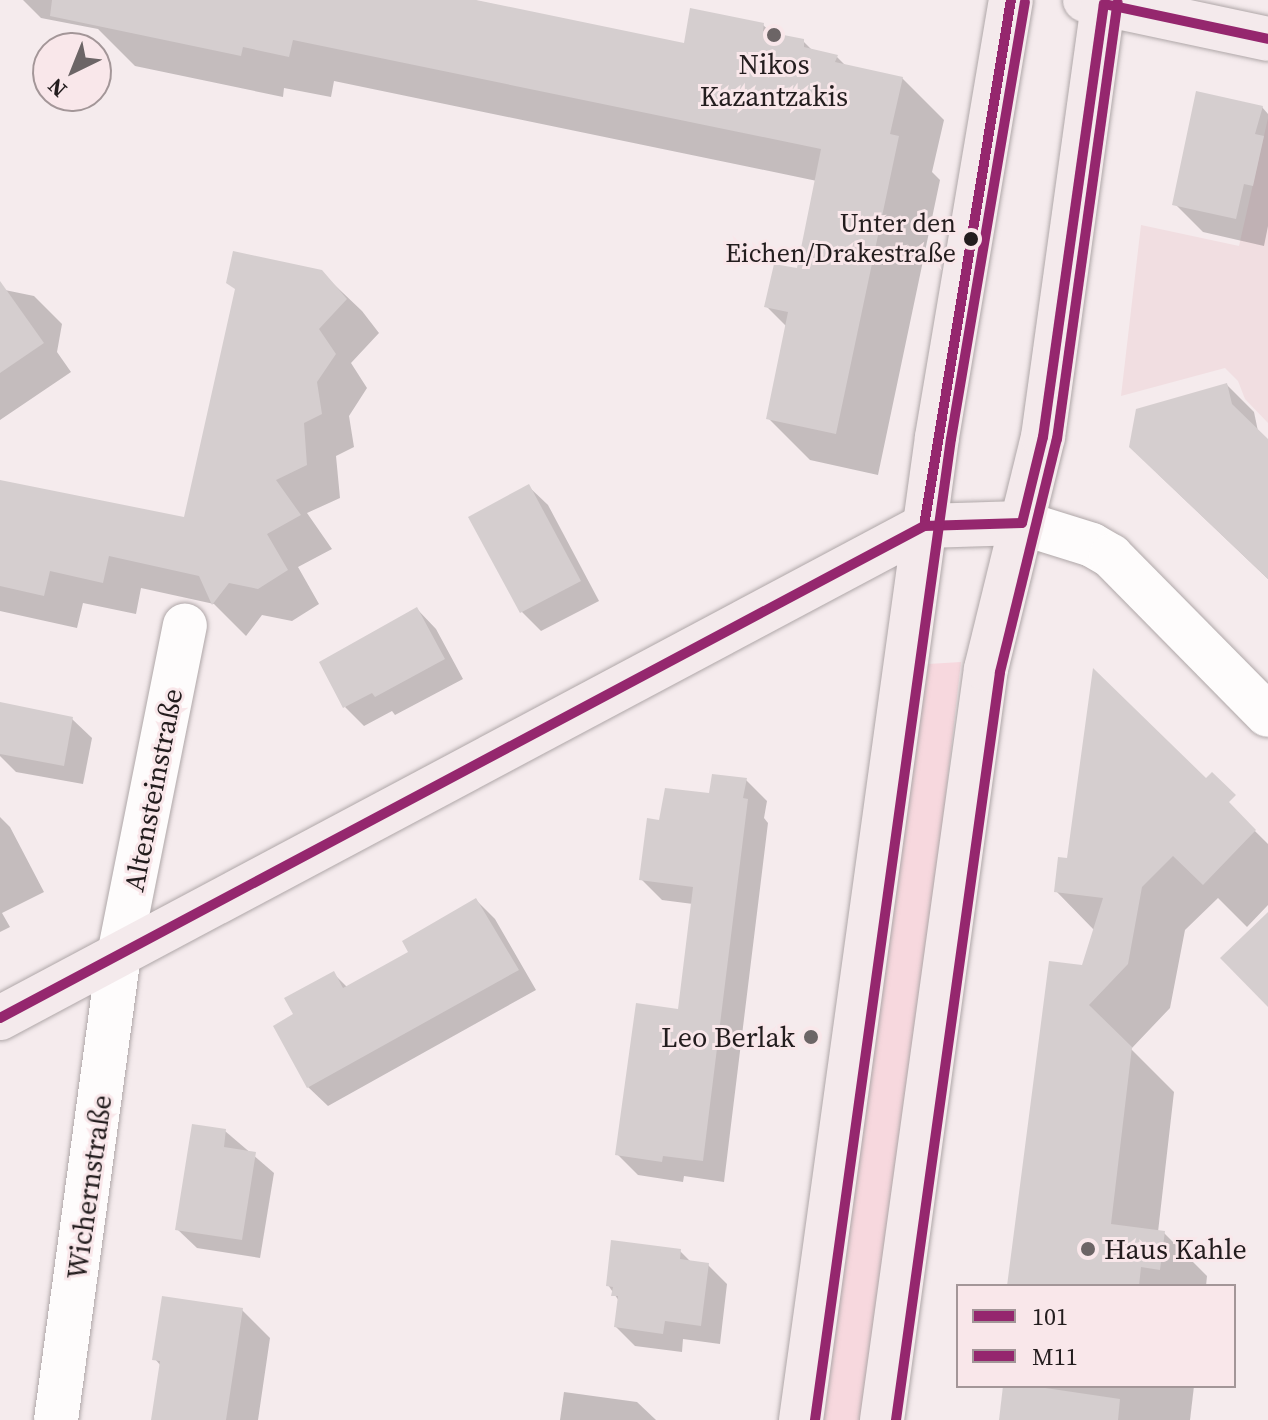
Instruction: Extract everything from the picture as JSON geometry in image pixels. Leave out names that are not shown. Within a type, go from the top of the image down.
[{"type":"main road","points":[[801,1420],[924,526],[1011,0]]},
{"type":"main road","points":[[882,1420],[986,669],[1043,437],[1098,1],[1268,39]]},
{"type":"main road","points":[[924,526],[1022,523]]},
{"type":"main road","name":"Altensteinstraße","points":[[0,1018],[924,526]]},
{"type":"street","points":[[1022,523],[1092,545],[1111,556],[1268,715]]},
{"type":"street","name":"Altensteinstraße","points":[[119,955],[185,626]]},
{"type":"street","name":"Wichernstraße","points":[[56,1420],[119,955]]},
{"type":"shaded area","points":[[1268,118],[1268,423],[1245,399],[1238,381],[1225,368],[1121,396],[1141,225],[1239,246]]},
{"type":"shaded area","points":[[961,662],[916,1057],[865,1420],[822,1420],[928,664]]},
{"type":"building","points":[[52,0],[476,0],[684,43],[690,8],[764,23],[763,31],[804,39],[804,47],[838,55],[835,62],[903,77],[890,134],[899,136],[836,434],[766,419],[788,312],[764,307],[774,264],[797,268],[821,149],[293,40],[289,57],[243,47],[241,56],[50,16]]},
{"type":"building","points":[[1196,91],[1263,106],[1255,134],[1264,136],[1253,186],[1244,184],[1236,219],[1172,205]]},
{"type":"building","points":[[233,251],[322,270],[347,299],[319,329],[336,354],[317,382],[322,414],[304,423],[307,465],[276,480],[301,515],[267,534],[288,570],[258,589],[229,583],[212,605],[199,576],[109,556],[103,583],[50,571],[44,596],[0,586],[0,480],[184,517],[235,289],[226,283]]},
{"type":"building","points":[[0,281],[44,343],[0,373]]},
{"type":"building","points":[[1227,383],[1232,404],[1268,439],[1268,579],[1129,447],[1136,409]]},
{"type":"building","points":[[529,484],[581,581],[520,613],[468,517]]},
{"type":"building","points":[[417,607],[445,659],[375,697],[372,693],[343,708],[319,662]]},
{"type":"building","points":[[1093,668],[1206,778],[1212,772],[1236,795],[1229,802],[1256,830],[1203,885],[1173,856],[1142,887],[1128,964],[1089,1005],[1132,1047],[1111,1224],[1165,1231],[1160,1270],[1141,1267],[1139,1284],[1007,1284],[1049,961],[1082,965],[1103,898],[1054,892],[1058,857],[1067,858]]},
{"type":"building","points":[[0,702],[73,717],[64,766],[0,754]]},
{"type":"building","points":[[712,774],[747,778],[743,798],[748,799],[703,1161],[663,1156],[662,1162],[615,1155],[636,1003],[678,1009],[693,887],[639,880],[647,818],[659,820],[665,788],[709,793]]},
{"type":"building","points":[[476,898],[519,970],[307,1088],[273,1026],[293,1014],[284,998],[334,971],[343,988],[408,952],[402,941]]},
{"type":"building","points":[[1268,912],[1268,1007],[1220,958]]},
{"type":"building","points":[[192,1124],[226,1129],[224,1147],[256,1152],[242,1240],[175,1230]]},
{"type":"building","points":[[611,1240],[681,1249],[680,1259],[709,1263],[701,1326],[665,1321],[663,1334],[614,1327],[618,1296],[611,1296],[613,1287],[606,1286]]},
{"type":"building","points":[[162,1296],[243,1308],[226,1420],[151,1420],[160,1361],[152,1360]]},
{"type":"building","points":[[1003,1388],[1046,1388],[1120,1399],[1118,1420],[999,1420]]},
{"type":"transit line","name":"101","points":[[924,526],[1011,0]]},
{"type":"transit line","name":"M11","points":[[815,1420],[951,439],[1025,2]]},
{"type":"transit line","name":"M11","points":[[896,1420],[1000,672],[1057,439],[1118,2]]},
{"type":"transit line","name":"101","points":[[0,1018],[924,526],[1022,523],[1043,437],[1104,4],[1268,39]]},
{"type":"place","name":"Nikos Kazantzakis","points":[[774,35]]},
{"type":"place","name":"Unter den Eichen/Drakestraße","points":[[971,239]]},
{"type":"place","name":"Leo Berlak","points":[[811,1037]]},
{"type":"place","name":"Haus Kahle","points":[[1088,1249]]}]
